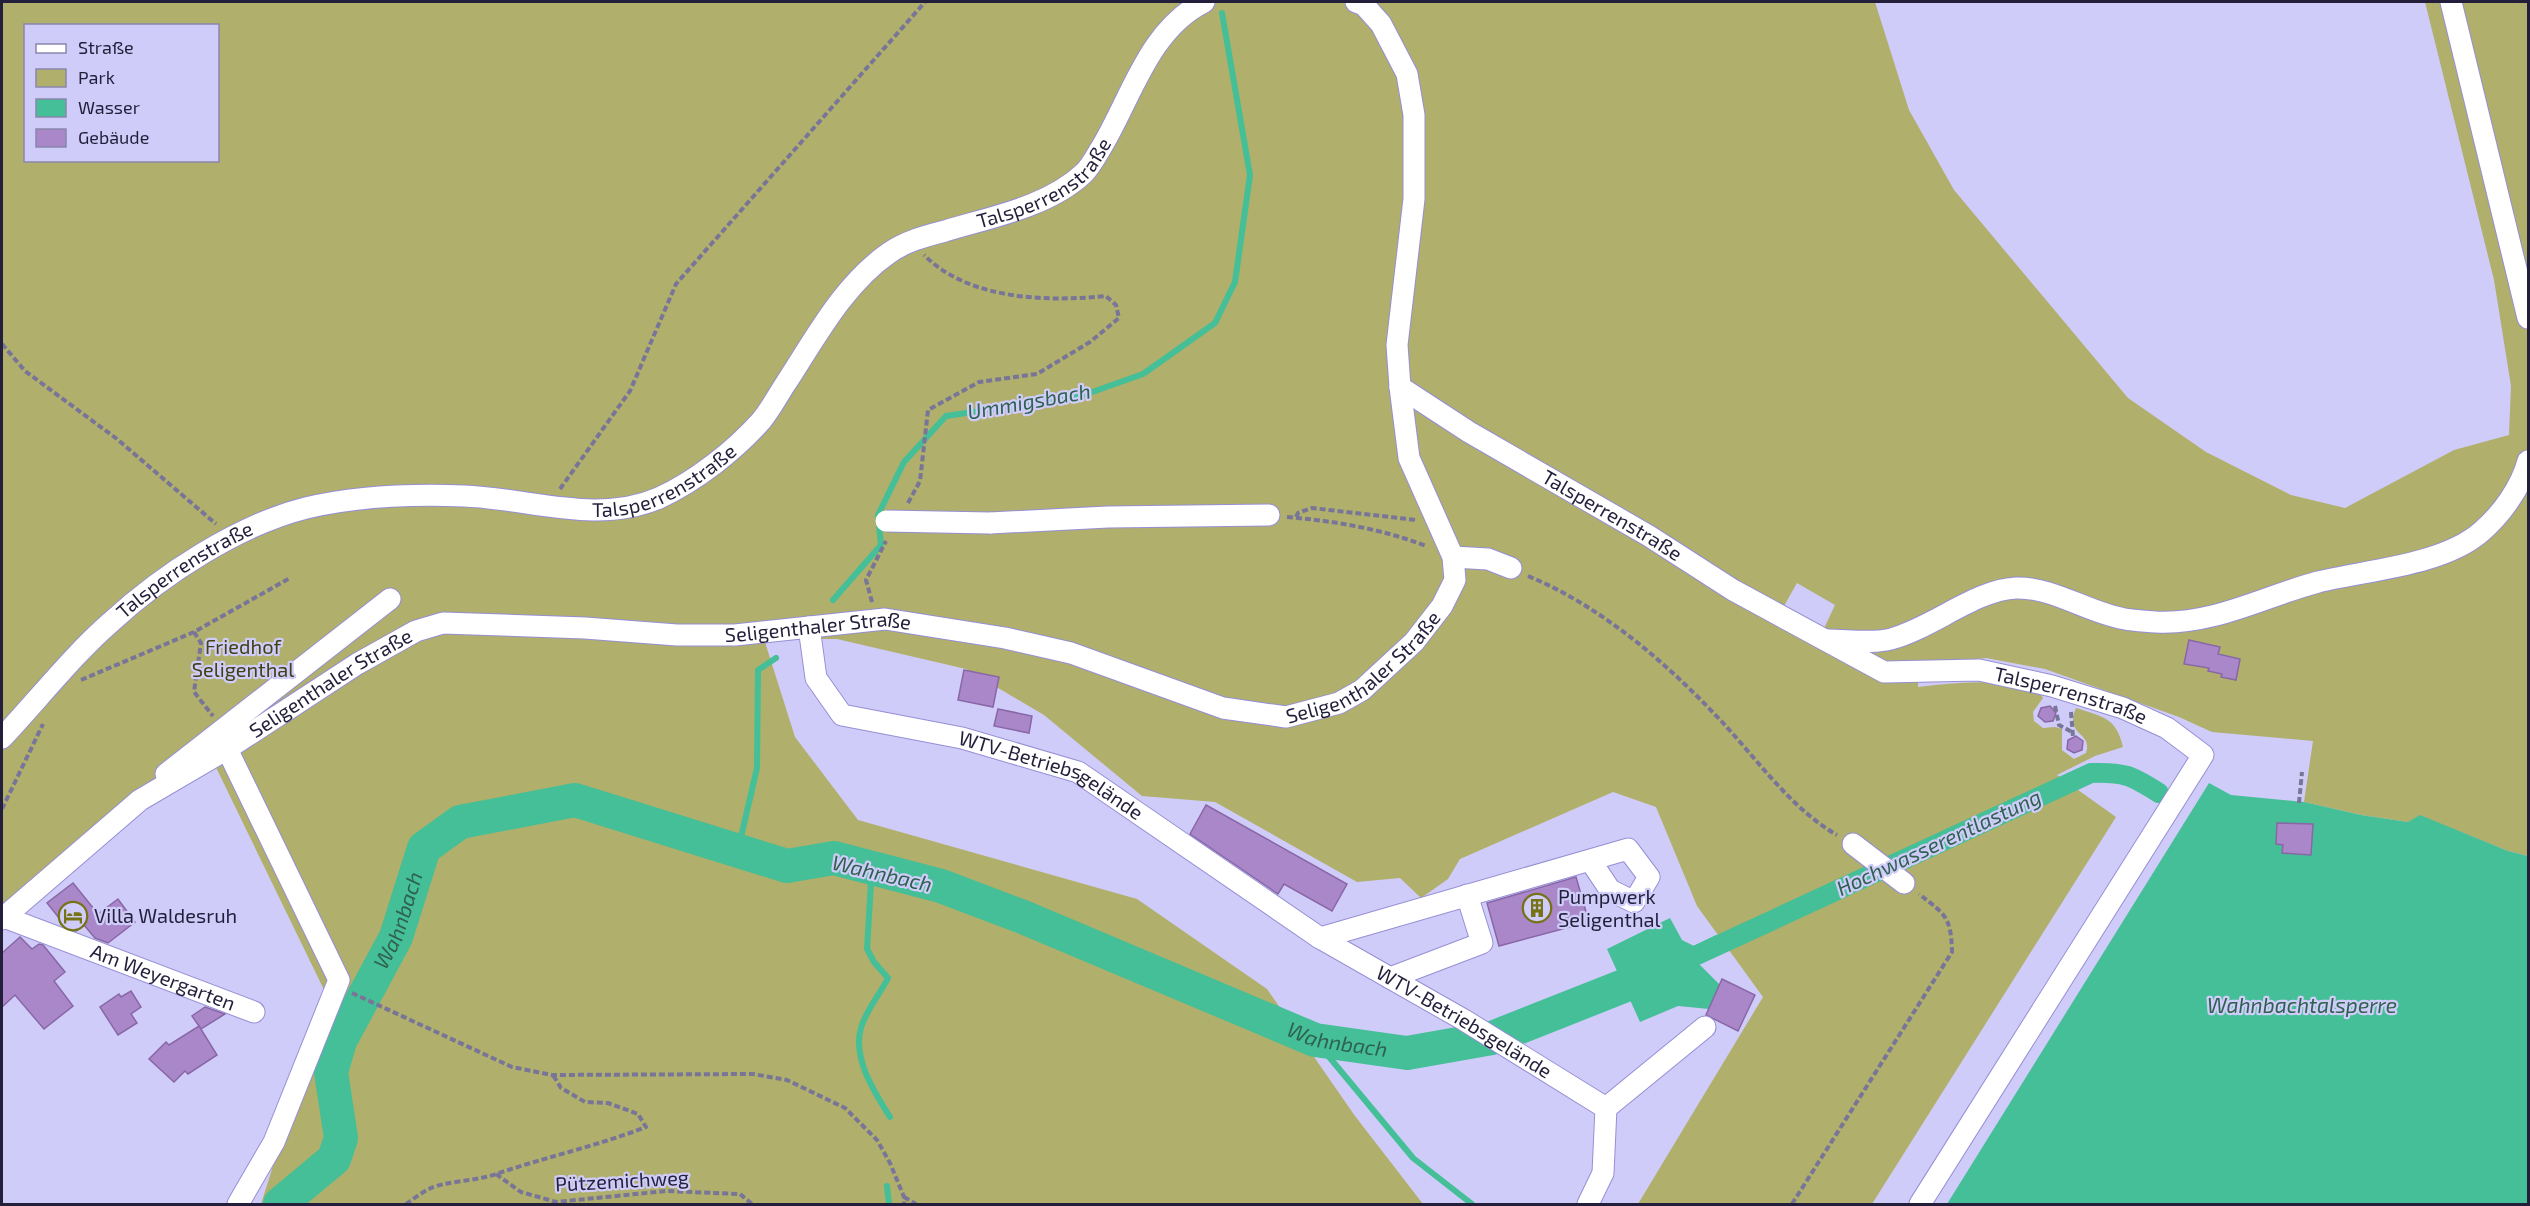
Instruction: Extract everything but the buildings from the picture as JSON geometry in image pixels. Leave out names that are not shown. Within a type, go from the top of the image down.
[{"type":"street","name":"Talsperrenstraße","points":[[2,738],[110,623],[167,576],[231,537],[304,508],[382,496],[467,496],[605,511],[658,498],[717,463],[762,420],[833,311],[866,270],[891,251],[910,241],[1035,202],[1053,194],[1085,172],[1113,128],[1139,71],[1169,31],[1191,8],[1204,2]]},
{"type":"street","points":[[1356,2],[1364,5],[1381,24],[1407,74],[1414,115],[1414,199],[1397,345],[1400,387]]},
{"type":"street","points":[[2451,2],[2529,318]]},
{"type":"street","name":"Talsperrenstraße","points":[[1400,387],[1469,432],[1649,536],[1733,590],[1884,672],[1979,670],[2055,687],[2123,708],[2167,728],[2204,755],[1920,1204]]},
{"type":"street","name":"Seligenthaler Straße","points":[[3,918],[140,800],[227,749],[357,664],[416,631],[443,623],[562,627],[677,635],[735,635],[885,619],[1005,638],[1071,653],[1223,708],[1286,717],[1340,703],[1382,674],[1414,642],[1442,606],[1455,580],[1453,557],[1409,458],[1400,387]]},
{"type":"street","points":[[1824,640],[1889,640],[1935,623],[1990,591],[2018,588],[2058,596],[2124,619],[2160,622],[2195,620],[2256,604],[2316,583],[2436,557],[2481,532],[2506,505],[2524,475],[2529,461]]},
{"type":"street","points":[[887,528],[1108,517],[1269,516]]},
{"type":"street","points":[[1453,557],[1488,559],[1511,568]]},
{"type":"street","points":[[140,800],[174,766],[390,599]]},
{"type":"street","name":"WTV-Betriebsgelände","points":[[809,627],[816,678],[842,715],[962,738],[1078,772],[1320,938],[1464,1020],[1606,1108]]},
{"type":"street","points":[[227,749],[339,980],[274,1142],[237,1204]]},
{"type":"street","points":[[1853,844],[1904,883]]},
{"type":"street","points":[[1320,938],[1590,860]]},
{"type":"street","points":[[1390,978],[1482,943],[1467,895]]},
{"type":"street","name":"Am Weyergarten","points":[[3,918],[254,1012]]},
{"type":"street","points":[[1588,1204],[1603,1173],[1606,1108],[1705,1027]]},
{"type":"path","points":[[548,505],[630,392],[676,284],[925,2]]},
{"type":"path","points":[[906,506],[920,481],[928,410],[979,382],[1037,374],[1090,342],[1119,318],[1116,305],[1106,296],[1075,299],[999,294],[965,283],[936,268],[910,241]]},
{"type":"path","points":[[2,344],[25,371],[117,439],[231,537]]},
{"type":"path","points":[[1296,517],[1298,513],[1312,508],[1438,523]]},
{"type":"path","points":[[1269,516],[1319,518],[1398,535],[1453,557]]},
{"type":"path","points":[[885,619],[872,602],[866,580],[887,528]]},
{"type":"path","points":[[1511,568],[1547,584],[1609,623],[1668,668],[1723,723],[1774,781],[1825,828],[1853,844]]},
{"type":"path","points":[[79,681],[194,632],[290,578]]},
{"type":"path","points":[[194,632],[201,644],[194,692],[213,716]]},
{"type":"path","points":[[2055,687],[2055,707],[2060,725],[2072,735],[2070,716],[2076,694]]},
{"type":"path","points":[[2,809],[46,719]]},
{"type":"path","points":[[2299,803],[2302,772]]},
{"type":"path","points":[[1792,1204],[1952,952],[1951,927],[1942,912],[1904,883]]},
{"type":"path","points":[[347,990],[381,1008],[512,1067],[552,1075],[753,1074],[787,1080],[845,1108],[877,1140],[904,1197],[904,1204]]},
{"type":"path","points":[[406,1204],[430,1188],[496,1174],[646,1127],[638,1114],[608,1103],[585,1102],[561,1088],[552,1075]]},
{"type":"path","name":"Pützemichweg","points":[[496,1174],[521,1192],[556,1202],[666,1191],[740,1194],[752,1204]]},
{"type":"path","points":[[904,1197],[915,1204]]},
{"type":"green space","name":"Friedhof Seligenthal","points":[[2,2],[1875,2],[1909,110],[1954,190],[2128,398],[2206,452],[2291,495],[2345,508],[2454,450],[2509,435],[2511,386],[2494,280],[2425,2],[2528,2],[2528,856],[2508,851],[2421,816],[2408,822],[2361,815],[2304,802],[2313,741],[2212,732],[2179,717],[2045,669],[1986,658],[1919,665],[1918,687],[1981,682],[2012,685],[2041,695],[2043,698],[2033,712],[2034,721],[2043,728],[2062,729],[2062,750],[2074,759],[2086,753],[2087,746],[2086,741],[2073,724],[2076,708],[2101,716],[2112,724],[2123,747],[2095,756],[2057,775],[2116,817],[1872,1204],[1638,1204],[1763,997],[1697,906],[1656,807],[1613,792],[1460,859],[1448,879],[1421,898],[1400,878],[1357,882],[1215,802],[1142,796],[1044,715],[966,669],[837,639],[764,639],[795,737],[858,820],[1137,899],[1267,989],[1355,1116],[1423,1204],[261,1204],[327,996],[210,755],[2,931]],"holes":[[[1797,583],[1835,605],[1820,637],[1780,613]]]},
{"type":"water","name":"Wahnbachtalsperre","points":[[2209,783],[2231,795],[2304,802],[2361,815],[2408,822],[2420,815],[2508,851],[2528,856],[2528,1204],[1947,1204]]},
{"type":"water","points":[[1670,918],[1682,940],[1694,946],[1716,935],[1724,950],[1698,963],[1720,985],[1709,1009],[1678,1006],[1640,1022],[1607,949]]},
{"type":"waterway","name":"Ummigsbach","points":[[833,600],[881,545],[878,515],[904,462],[946,416],[1081,396],[1143,374],[1215,323],[1235,282],[1250,175],[1222,13]]},
{"type":"waterway","name":"Ummigsbach","points":[[738,850],[757,768],[758,670],[776,658]]},
{"type":"waterway","name":"Hochwasserentlastung","points":[[1697,955],[2091,773],[2127,776],[2159,793]]},
{"type":"waterway","name":"Wahnbach","points":[[280,1204],[334,1159],[341,1138],[331,1072],[340,1041],[396,937],[424,848],[460,822],[575,800],[787,866],[834,858],[941,886],[1023,917],[1315,1040],[1407,1053],[1492,1038],[1659,972],[1667,976]]},
{"type":"waterway","points":[[872,866],[867,949],[874,962],[888,978],[869,1009],[859,1039],[866,1075],[890,1117]]},
{"type":"waterway","points":[[1315,1040],[1413,1158],[1472,1204]]},
{"type":"waterway","points":[[887,1186],[889,1204]]},
{"type":"place","name":"Pumpwerk Seligenthal","points":[[1537,908]]},
{"type":"place","name":"Villa Waldesruh","points":[[73,916]]}]
